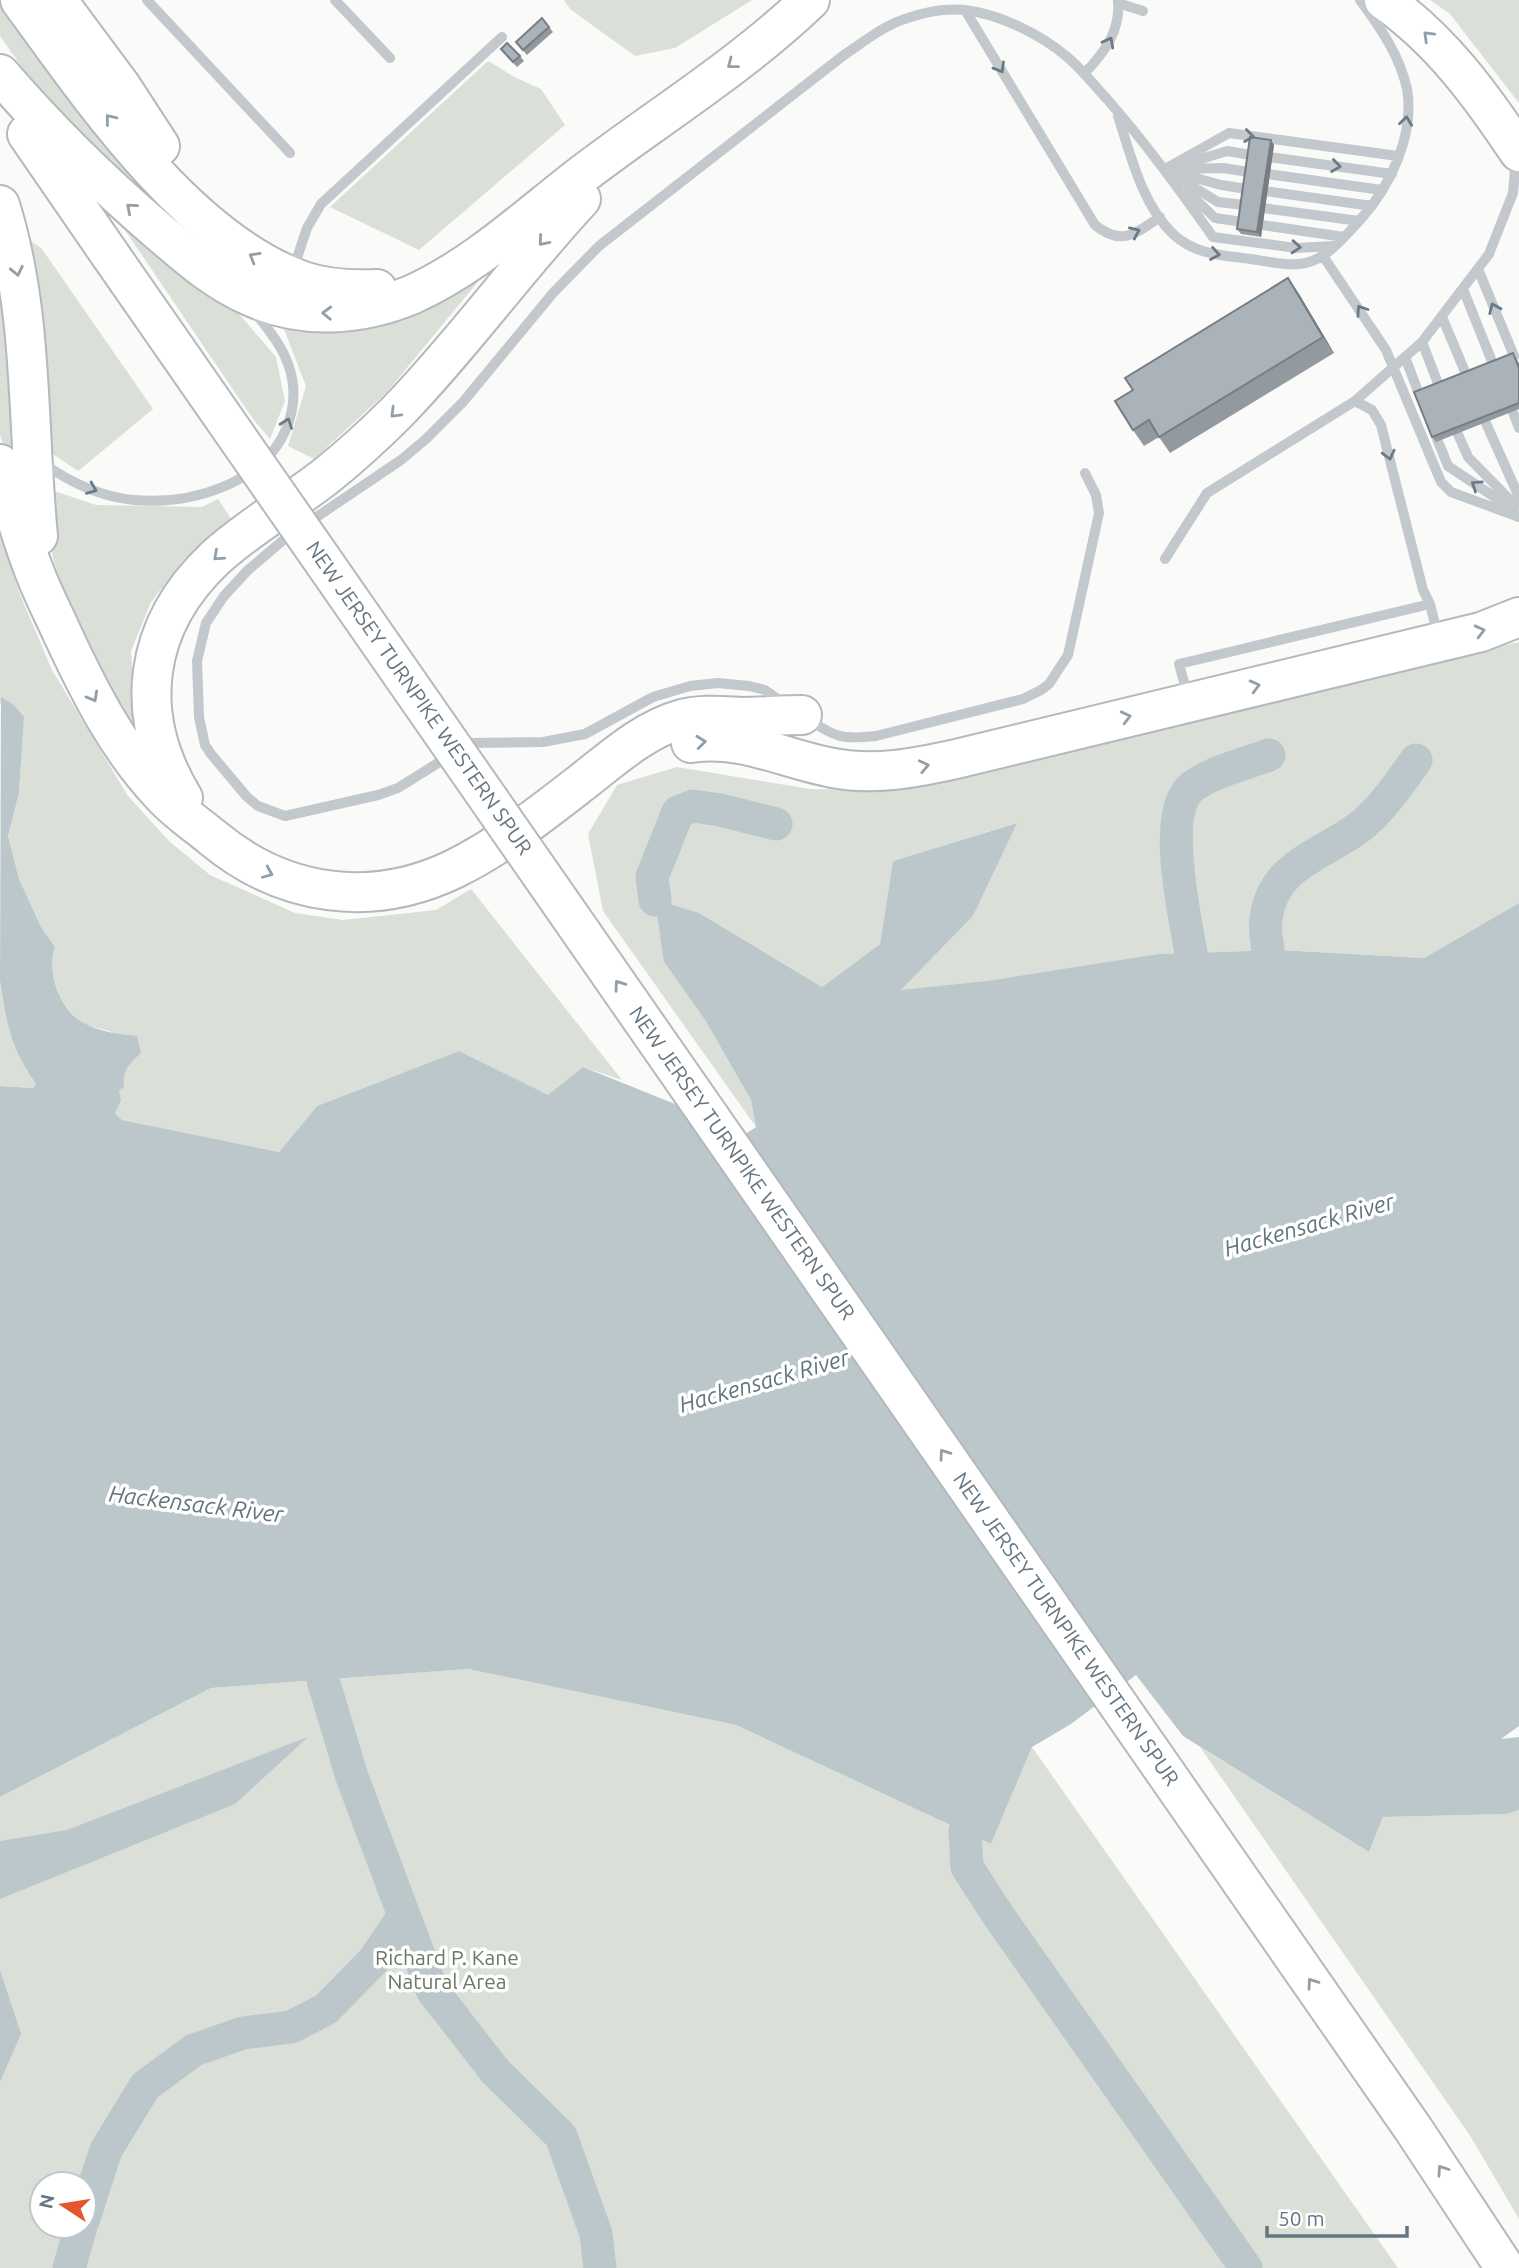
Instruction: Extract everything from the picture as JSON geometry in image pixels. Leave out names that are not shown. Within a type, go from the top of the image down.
[{"type":"highway","points":[[20,0],[130,142],[207,222],[243,251],[292,276],[318,285],[364,290],[411,286],[438,280]]},
{"type":"highway","points":[[57,0],[121,86],[207,222]]},
{"type":"highway","points":[[75,0],[121,86]]},
{"type":"highway","points":[[0,74],[42,123],[100,181],[178,248],[236,289],[264,302],[286,308],[342,313],[401,299],[484,251],[629,139],[678,106],[798,11],[825,0]]},
{"type":"highway","points":[[1384,0],[1443,50],[1517,149]]},
{"type":"highway","name":"NEW JERSEY TURNPIKE WESTERN SPUR","points":[[0,95],[101,263],[1388,2138],[1474,2268]]},
{"type":"highway","points":[[211,836],[184,799],[168,769],[155,734],[151,684],[156,651],[180,599],[217,557],[327,474],[396,412],[570,211],[678,106]]},
{"type":"highway","name":"NEW JERSEY TURNPIKE WESTERN SPUR","points":[[0,140],[101,263],[1406,2119],[1505,2268]]},
{"type":"highway","points":[[0,205],[12,246],[23,307],[17,460],[63,635],[80,675],[132,758],[169,802],[241,860],[288,881],[321,890],[376,891],[417,883],[452,870],[478,856],[550,808],[633,744],[671,723],[717,715],[802,715]]},
{"type":"highway","points":[[550,808],[628,764],[683,744],[734,742],[834,769],[894,771],[956,759],[1490,629],[1519,617]]},
{"type":"lane","points":[[147,0],[290,153]]},
{"type":"lane","points":[[335,0],[390,58]]},
{"type":"lane","points":[[1116,110],[1137,176],[1160,217],[1180,240],[1208,253],[1292,264],[1312,262],[1344,237],[1372,206],[1392,174],[1406,130],[1408,104],[1403,76],[1390,46],[1360,0]]},
{"type":"lane","points":[[1084,74],[1111,39],[1117,22],[1118,1],[1143,11]]},
{"type":"lane","points":[[965,10],[1095,225],[1110,235],[1129,236],[1160,217]]},
{"type":"lane","points":[[1085,473],[1096,495],[1098,521],[1068,655],[1049,684],[1023,699],[876,736],[851,738],[830,734],[757,687],[726,684],[690,686],[653,698],[585,734],[543,742],[470,743],[398,788],[285,816],[267,811],[253,802],[205,745],[200,717],[197,661],[206,623],[224,596],[248,569],[287,537],[401,460],[426,439],[463,402],[568,276],[599,246],[768,112],[882,28],[921,14],[965,10],[997,19],[1028,33],[1064,54],[1166,169],[1215,218],[1243,222]]},
{"type":"lane","points":[[292,276],[307,228],[321,204],[502,37]]},
{"type":"lane","points":[[1166,169],[1229,133],[1398,156]]},
{"type":"lane","points":[[1165,559],[1208,493],[1355,401],[1422,342],[1489,254],[1513,194],[1517,149]]},
{"type":"lane","points":[[1166,169],[1227,151],[1251,155]]},
{"type":"lane","points":[[1269,157],[1392,174]]},
{"type":"lane","points":[[1166,169],[1223,168],[1249,172]]},
{"type":"lane","points":[[1166,169],[1221,185],[1247,188]]},
{"type":"lane","points":[[1166,169],[1218,202],[1244,205]]},
{"type":"lane","points":[[1166,169],[1213,237],[1296,248],[1334,246]]},
{"type":"lane","points":[[1267,174],[1382,190]]},
{"type":"lane","points":[[1265,191],[1372,206]]},
{"type":"lane","points":[[1263,208],[1359,221]]},
{"type":"lane","points":[[1262,225],[1344,237]]},
{"type":"lane","points":[[1323,256],[1377,335],[1394,368],[1441,482],[1451,492],[1519,513]]},
{"type":"lane","points":[[1478,269],[1514,356]]},
{"type":"lane","points":[[17,460],[51,469],[93,491],[119,498],[148,501],[181,499],[215,490],[247,474],[279,443],[290,418],[294,392],[289,364],[276,339],[236,289]]},
{"type":"lane","points":[[1463,289],[1493,364]]},
{"type":"lane","points":[[1442,317],[1466,374]]},
{"type":"lane","points":[[1422,342],[1439,386]]},
{"type":"lane","points":[[1405,357],[1419,394]]},
{"type":"lane","points":[[1355,401],[1373,410],[1381,425],[1423,590],[1430,604],[1440,641]]},
{"type":"lane","points":[[1512,410],[1519,428]]},
{"type":"lane","points":[[1485,421],[1519,497]]},
{"type":"lane","points":[[1457,432],[1468,457],[1519,513]]},
{"type":"lane","points":[[1437,439],[1448,466],[1519,513]]},
{"type":"lane","points":[[1189,702],[1179,664],[1430,604]]},
{"type":"green space","points":[[0,0],[10,0],[252,276],[182,230],[84,142],[21,66],[0,36]]},
{"type":"green space","points":[[564,0],[752,0],[675,48],[635,56],[570,9]]},
{"type":"green space","points":[[1430,0],[1519,0],[1519,103],[1450,14]]},
{"type":"green space","points":[[488,61],[541,89],[565,125],[419,250],[330,207]]},
{"type":"green space","points":[[93,183],[220,292],[276,357],[285,401],[270,439],[253,419]]},
{"type":"green space","points":[[20,233],[42,249],[153,409],[78,471],[50,452]]},
{"type":"green space","points":[[500,255],[387,392],[314,459],[288,446],[306,386],[280,319],[334,324],[412,316]]},
{"type":"green space","points":[[0,277],[8,324],[18,491],[0,435]]},
{"type":"green space","points":[[45,488],[96,505],[202,507],[218,499],[234,523],[185,558],[151,602],[131,651],[139,751],[83,651],[53,559]]},
{"type":"green space","points":[[0,535],[21,597],[52,670],[128,796],[169,841],[210,875],[295,913],[343,920],[436,910],[471,889],[622,1080],[583,1067],[548,1096],[459,1051],[317,1106],[279,1152],[122,1120],[115,1113],[119,1102],[120,1080],[141,1053],[115,1034],[84,1023],[68,1009],[54,978],[52,967],[55,947],[41,927],[19,879],[8,836],[19,793],[24,717],[0,703]]},
{"type":"green space","points":[[1519,642],[1519,903],[1424,958],[1279,950],[1158,954],[988,982],[900,991],[973,916],[1016,823],[893,861],[880,944],[822,987],[699,913],[664,962],[705,1020],[751,1100],[756,1127],[603,911],[588,834],[617,785],[677,767],[810,789],[887,790]]},
{"type":"green space","points":[[0,981],[11,1035],[20,1058],[36,1084],[33,1088],[0,1086]]},
{"type":"green space","name":"Richard P. Kane Natural Area","points":[[468,1669],[736,1725],[991,1844],[1032,1747],[1398,2268],[0,2268],[0,1797],[211,1688]]},
{"type":"green space","points":[[1200,1747],[1369,1852],[1383,1817],[1507,1814],[1519,1810],[1519,2219],[1471,2137]]},
{"type":"water","name":"Hackensack River","points":[[1,697],[14,705],[24,717],[19,793],[8,836],[19,879],[41,927],[55,947],[52,968],[57,990],[68,1009],[84,1023],[103,1031],[137,1036],[141,1053],[125,1072],[124,1087],[119,1090],[121,1100],[115,1113],[122,1120],[279,1152],[317,1106],[459,1051],[548,1095],[583,1067],[747,1133],[756,1127],[751,1100],[705,1020],[664,962],[655,900],[699,913],[822,987],[880,944],[893,861],[1017,823],[973,916],[901,990],[988,981],[1158,954],[1279,950],[1424,958],[1519,903],[1519,1726],[1501,1739],[1519,1737],[1519,1810],[1507,1814],[1383,1817],[1369,1852],[1183,1736],[1136,1675],[1071,1724],[1032,1747],[991,1844],[736,1725],[468,1669],[211,1688],[0,1797],[0,1086],[33,1088],[36,1084],[20,1058],[11,1035],[0,981]]},
{"type":"water","points":[[308,1737],[235,1804],[0,1899],[0,1841],[67,1830]]},
{"type":"water","points":[[0,1970],[21,2034],[0,2082]]},
{"type":"building","points":[[542,18],[549,27],[523,50],[516,42]]},
{"type":"building","points":[[507,43],[520,56],[513,62],[501,49]]},
{"type":"building","points":[[1250,137],[1271,140],[1257,232],[1237,229]]},
{"type":"building","points":[[1288,278],[1323,337],[1159,437],[1149,420],[1133,430],[1115,401],[1133,390],[1125,378]]},
{"type":"building","points":[[1513,353],[1519,368],[1519,403],[1432,437],[1414,392]]},
{"type":"waterway","points":[[1191,953],[1177,865],[1178,817],[1183,799],[1193,786],[1210,776],[1269,755]]},
{"type":"waterway","points":[[1268,951],[1266,919],[1277,886],[1300,864],[1366,822],[1389,797],[1416,760]]},
{"type":"waterway","points":[[655,900],[652,877],[678,812],[693,806],[776,824]]},
{"type":"waterway","points":[[323,1680],[352,1777],[432,1990],[495,2071],[561,2136],[596,2234],[600,2268]]},
{"type":"waterway","points":[[965,1831],[967,1867],[1246,2268]]},
{"type":"waterway","points":[[98,2175],[106,2150],[145,2086],[194,2050],[243,2033],[291,2027],[326,2009],[374,1960],[403,1917]]},
{"type":"waterway","points":[[69,2268],[77,2240]]}]
